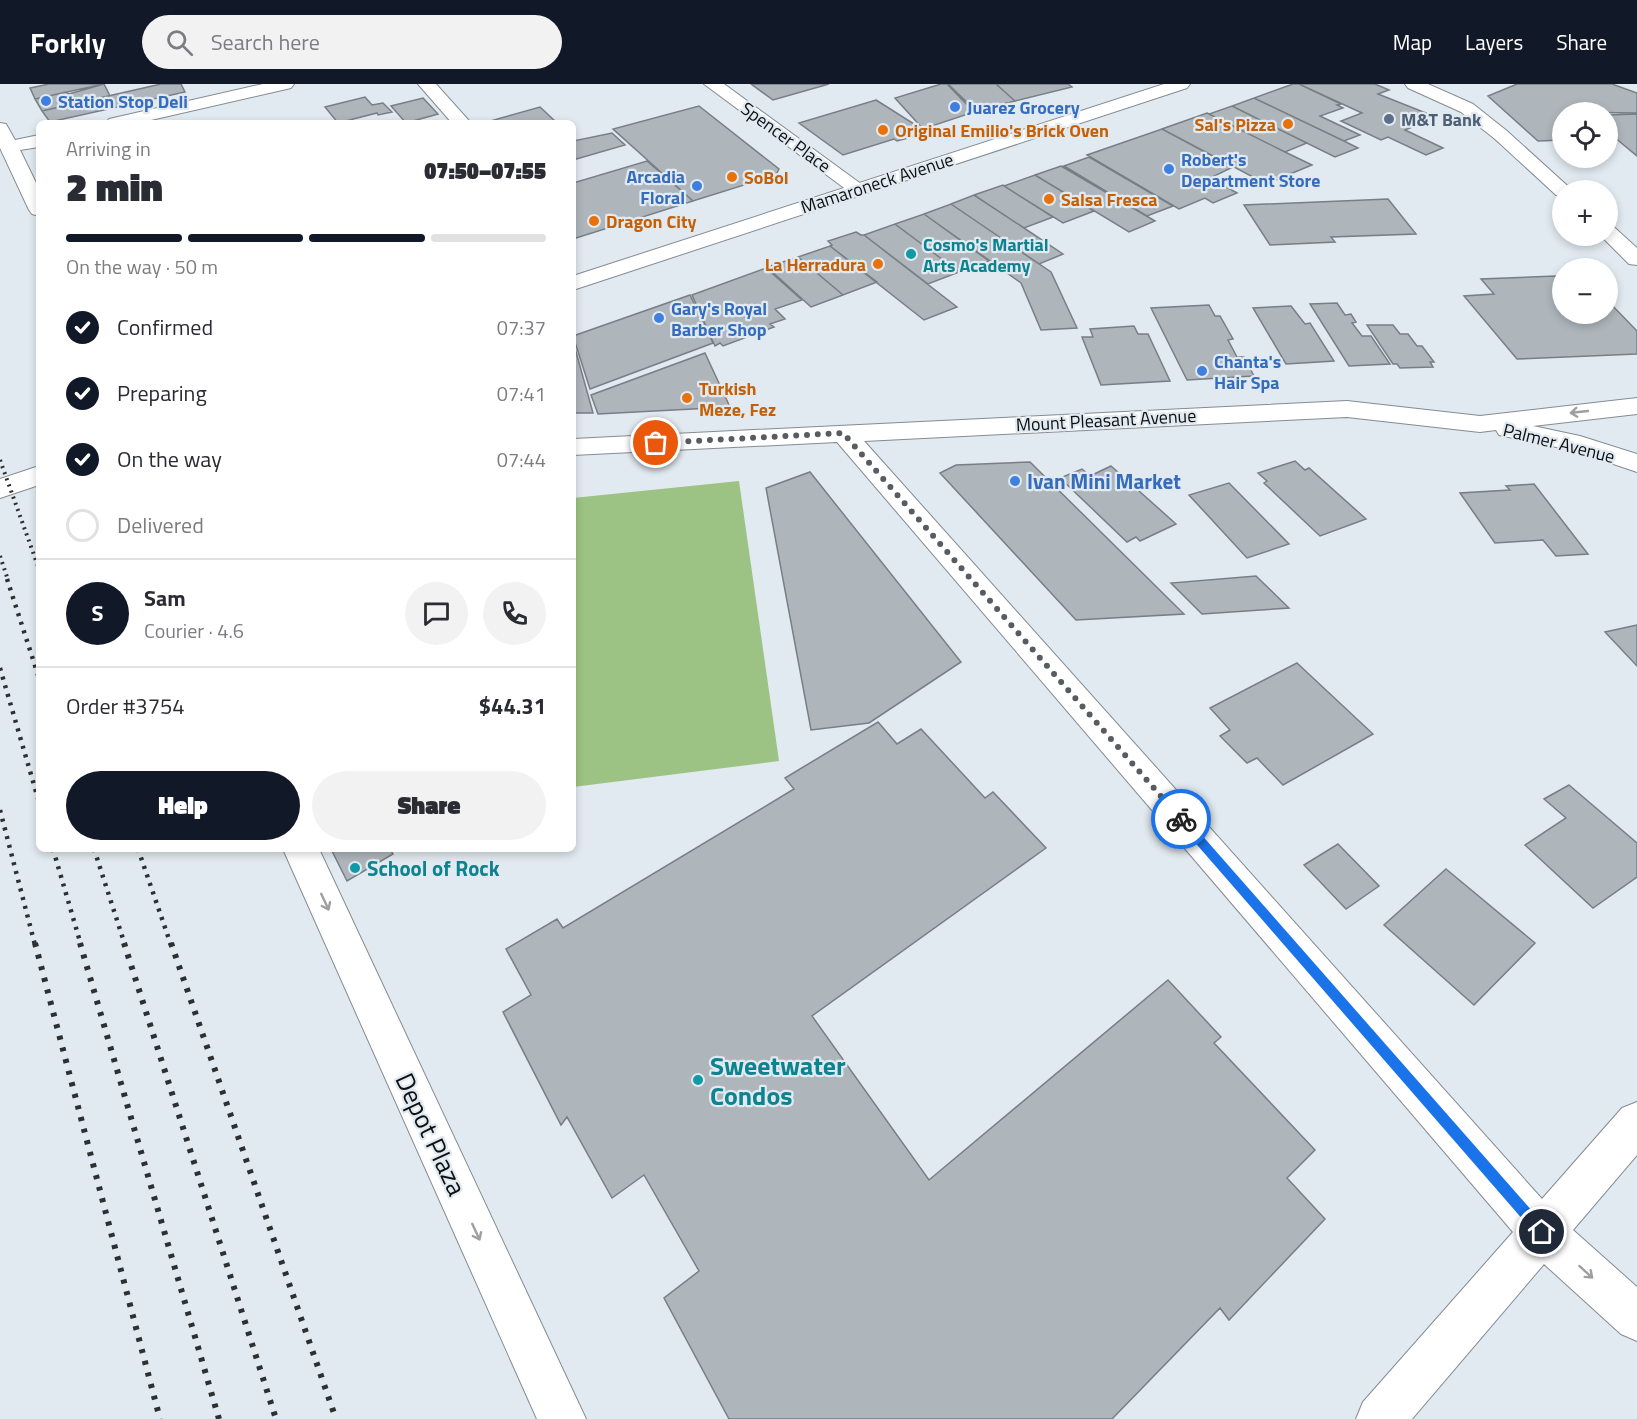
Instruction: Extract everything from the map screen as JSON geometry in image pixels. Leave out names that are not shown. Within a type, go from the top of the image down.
[{"type":"street","points":[[128,120],[285,84]]},
{"type":"street","points":[[427,84],[459,120]]},
{"type":"street","name":"Spencer Place","points":[[713,84],[858,189]]},
{"type":"street","name":"Mamaroneck Avenue","points":[[576,282],[1181,84]]},
{"type":"street","points":[[1413,84],[1467,108],[1552,181]]},
{"type":"street","points":[[0,128],[36,203]]},
{"type":"street","points":[[10,147],[36,142]]},
{"type":"street","points":[[1618,241],[1637,259]]},
{"type":"street","name":"Mount Pleasant Avenue","points":[[576,447],[1347,409],[1480,423],[1637,406]]},
{"type":"street","name":"Palmer Avenue","points":[[1480,423],[1580,444],[1637,463]]},
{"type":"street","points":[[843,433],[1542,1232],[1637,1318]]},
{"type":"street","points":[[0,489],[36,476]]},
{"type":"street","name":"Depot Plaza","points":[[302,852],[562,1419]]},
{"type":"street","points":[[1380,1419],[1637,1123]]},
{"type":"green space","points":[[739,481],[779,761],[576,787],[576,498]]},
{"type":"building","points":[[49,84],[104,84],[35,99],[30,88]]},
{"type":"building","points":[[104,84],[110,96],[42,111],[35,99],[66,92],[69,94]]},
{"type":"building","points":[[161,84],[181,84],[185,92],[59,120],[49,120],[42,111]]},
{"type":"building","points":[[751,84],[829,84],[773,100]]},
{"type":"building","points":[[947,84],[974,112],[923,129],[895,98]]},
{"type":"building","points":[[948,84],[996,84],[1015,101],[976,111]]},
{"type":"building","points":[[996,84],[1068,84],[1072,87],[1015,101]]},
{"type":"building","points":[[1299,84],[1341,104],[1337,105],[1343,108],[1320,116],[1360,135],[1344,141],[1254,98]]},
{"type":"building","name":"M&T Bank","points":[[1299,84],[1375,84],[1389,90],[1378,94],[1436,117],[1405,130],[1443,148],[1426,155],[1388,137],[1381,140],[1341,121],[1362,113]]},
{"type":"building","points":[[1517,84],[1612,84],[1637,93],[1637,113],[1618,113],[1618,102],[1552,102],[1552,140],[1538,141],[1488,96]]},
{"type":"building","points":[[365,97],[372,105],[383,103],[392,112],[378,115],[377,113],[350,120],[336,120],[325,107]]},
{"type":"building","points":[[423,98],[438,114],[417,120],[403,120],[391,106]]},
{"type":"building","name":"Sal's Pizza","points":[[1254,98],[1358,148],[1335,157],[1232,106]]},
{"type":"building","points":[[876,100],[922,129],[907,134],[912,137],[897,141],[894,139],[843,155],[799,123]]},
{"type":"building","points":[[699,106],[779,169],[776,175],[693,201],[613,129]]},
{"type":"building","points":[[1232,106],[1307,143],[1285,152],[1209,114]]},
{"type":"building","points":[[540,107],[554,120],[494,120]]},
{"type":"building","points":[[1207,113],[1312,165],[1266,184],[1162,129]]},
{"type":"building","points":[[1637,114],[1637,156],[1618,140],[1618,115]]},
{"type":"building","name":"Robert's Department Store","points":[[1162,129],[1233,167],[1210,178],[1237,193],[1213,203],[1205,198],[1179,209],[1087,155]]},
{"type":"building","points":[[612,133],[625,145],[576,159],[576,140]]},
{"type":"building","points":[[1089,157],[1173,206],[1147,216],[1064,166]]},
{"type":"building","points":[[647,161],[693,201],[576,238],[576,182]]},
{"type":"building","points":[[1061,166],[1155,221],[1129,232],[1035,175]]},
{"type":"building","name":"Salsa Fresca","points":[[1035,175],[1094,211],[1063,223],[1004,186]]},
{"type":"building","points":[[1003,185],[1053,217],[1024,228],[974,195]]},
{"type":"building","points":[[974,195],[1063,254],[1039,264],[951,204]]},
{"type":"building","points":[[1388,199],[1416,234],[1331,237],[1335,242],[1270,245],[1244,205]]},
{"type":"building","points":[[951,204],[1051,272],[1077,328],[1041,330],[1021,283],[924,214]]},
{"type":"building","points":[[924,214],[989,261],[959,272],[895,224]]},
{"type":"building","name":"Cosmo's Martial Arts Academy","points":[[895,224],[959,272],[928,284],[864,235]]},
{"type":"building","name":"La Herradura","points":[[856,232],[864,235],[957,307],[924,320],[830,246],[832,245],[828,241]]},
{"type":"building","points":[[830,246],[877,282],[843,295],[798,257]]},
{"type":"building","points":[[798,257],[843,295],[811,307],[767,267]]},
{"type":"building","points":[[766,268],[802,300],[775,309],[785,319],[770,324],[774,327],[723,346],[720,343],[715,346],[692,295]]},
{"type":"building","points":[[1552,276],[1552,324],[1618,324],[1618,311],[1637,331],[1637,354],[1517,359],[1464,296],[1494,294],[1481,279]]},
{"type":"building","points":[[690,295],[713,343],[590,389],[576,345],[576,335]]},
{"type":"building","points":[[1337,303],[1345,315],[1351,314],[1356,322],[1352,323],[1362,336],[1371,336],[1390,364],[1349,366],[1310,304]]},
{"type":"building","points":[[1209,305],[1215,316],[1220,316],[1233,339],[1228,340],[1237,357],[1244,357],[1254,376],[1187,380],[1151,308]]},
{"type":"building","points":[[1291,306],[1305,324],[1310,323],[1334,361],[1286,364],[1253,308]]},
{"type":"building","points":[[1367,325],[1393,325],[1400,334],[1408,334],[1417,346],[1422,346],[1434,362],[1430,362],[1433,367],[1400,368],[1397,364],[1393,364]]},
{"type":"building","points":[[1134,326],[1138,334],[1148,334],[1170,381],[1101,385],[1082,337],[1093,337],[1090,329]]},
{"type":"building","points":[[576,352],[593,413],[576,413]]},
{"type":"building","points":[[705,353],[730,407],[598,414],[591,395]]},
{"type":"building","points":[[1295,461],[1305,470],[1309,468],[1366,519],[1320,536],[1264,483],[1267,481],[1258,473]]},
{"type":"building","points":[[1030,462],[1184,614],[1076,620],[940,473],[956,465]]},
{"type":"building","points":[[1111,466],[1176,524],[1140,541],[1136,537],[1127,542],[1060,478],[1082,469],[1090,476]]},
{"type":"building","points":[[810,472],[961,662],[869,723],[811,730],[766,488]]},
{"type":"building","points":[[1229,483],[1289,544],[1247,558],[1189,495]]},
{"type":"building","points":[[1534,484],[1588,554],[1556,556],[1543,540],[1495,543],[1460,493],[1510,490],[1506,486]]},
{"type":"building","points":[[1256,576],[1289,608],[1202,614],[1171,583]]},
{"type":"building","points":[[1637,625],[1637,666],[1605,632]]},
{"type":"building","points":[[1297,663],[1373,734],[1283,785],[1257,758],[1247,763],[1220,736],[1230,730],[1210,708]]},
{"type":"building","name":"Sweetwater Condos","points":[[878,722],[897,744],[921,729],[985,798],[993,792],[1046,848],[812,1016],[929,1180],[1168,980],[1221,1037],[1214,1043],[1315,1150],[1287,1178],[1325,1219],[1229,1320],[1220,1308],[1112,1419],[729,1419],[664,1298],[699,1271],[644,1175],[612,1198],[567,1117],[561,1125],[503,1012],[531,995],[506,949],[557,919],[563,928],[794,789],[785,778]]},
{"type":"building","points":[[1569,785],[1637,843],[1637,877],[1593,908],[1525,845],[1566,818],[1544,799]]},
{"type":"building","points":[[1338,844],[1379,886],[1346,909],[1304,865]]},
{"type":"building","name":"School of Rock","points":[[332,852],[392,852],[393,854],[347,881]]},
{"type":"building","points":[[1446,869],[1535,943],[1474,1005],[1384,925]]},
{"type":"railway","points":[[0,460],[36,561]]},
{"type":"railway","points":[[0,556],[8,580]]},
{"type":"railway","points":[[7,579],[36,669]]},
{"type":"railway","points":[[0,668],[36,792]]},
{"type":"railway","points":[[0,810],[35,945]]},
{"type":"railway","points":[[54,852],[81,945]]},
{"type":"railway","points":[[95,852],[125,945]]},
{"type":"railway","points":[[139,852],[171,945]]},
{"type":"railway","points":[[35,943],[160,1419]]},
{"type":"railway","points":[[80,943],[219,1419]]},
{"type":"railway","points":[[124,943],[276,1419]]},
{"type":"railway","points":[[171,943],[336,1419]]},
{"type":"way so far","points":[[656,443],[843,433],[1181,819]]},
{"type":"place","name":"Station Stop Deli","points":[[46,101]]},
{"type":"place","name":"Juarez Grocery","points":[[955,107]]},
{"type":"place","name":"M&T Bank","points":[[1389,119]]},
{"type":"place","name":"Sal's Pizza","points":[[1288,124]]},
{"type":"place","name":"Original Emilio's Brick Oven","points":[[883,130]]},
{"type":"place","name":"Robert's Department Store","points":[[1169,169]]},
{"type":"place","name":"SoBol","points":[[732,177]]},
{"type":"place","name":"Arcadia Floral","points":[[697,186]]},
{"type":"place","name":"Salsa Fresca","points":[[1049,199]]},
{"type":"place","name":"Dragon City","points":[[594,221]]},
{"type":"place","name":"Cosmo's Martial Arts Academy","points":[[911,254]]},
{"type":"place","name":"La Herradura","points":[[878,264]]},
{"type":"place","name":"Gary's Royal Barber Shop","points":[[659,318]]},
{"type":"place","name":"Chanta's Hair Spa","points":[[1202,371]]},
{"type":"place","name":"Turkish Meze, Fez","points":[[687,398]]},
{"type":"place","name":"Ivan Mini Market","points":[[1015,481]]},
{"type":"place","name":"School of Rock","points":[[355,868]]},
{"type":"place","name":"Sweetwater Condos","points":[[698,1080]]},
{"type":"route","points":[[1181,819],[1542,1232]]}]
